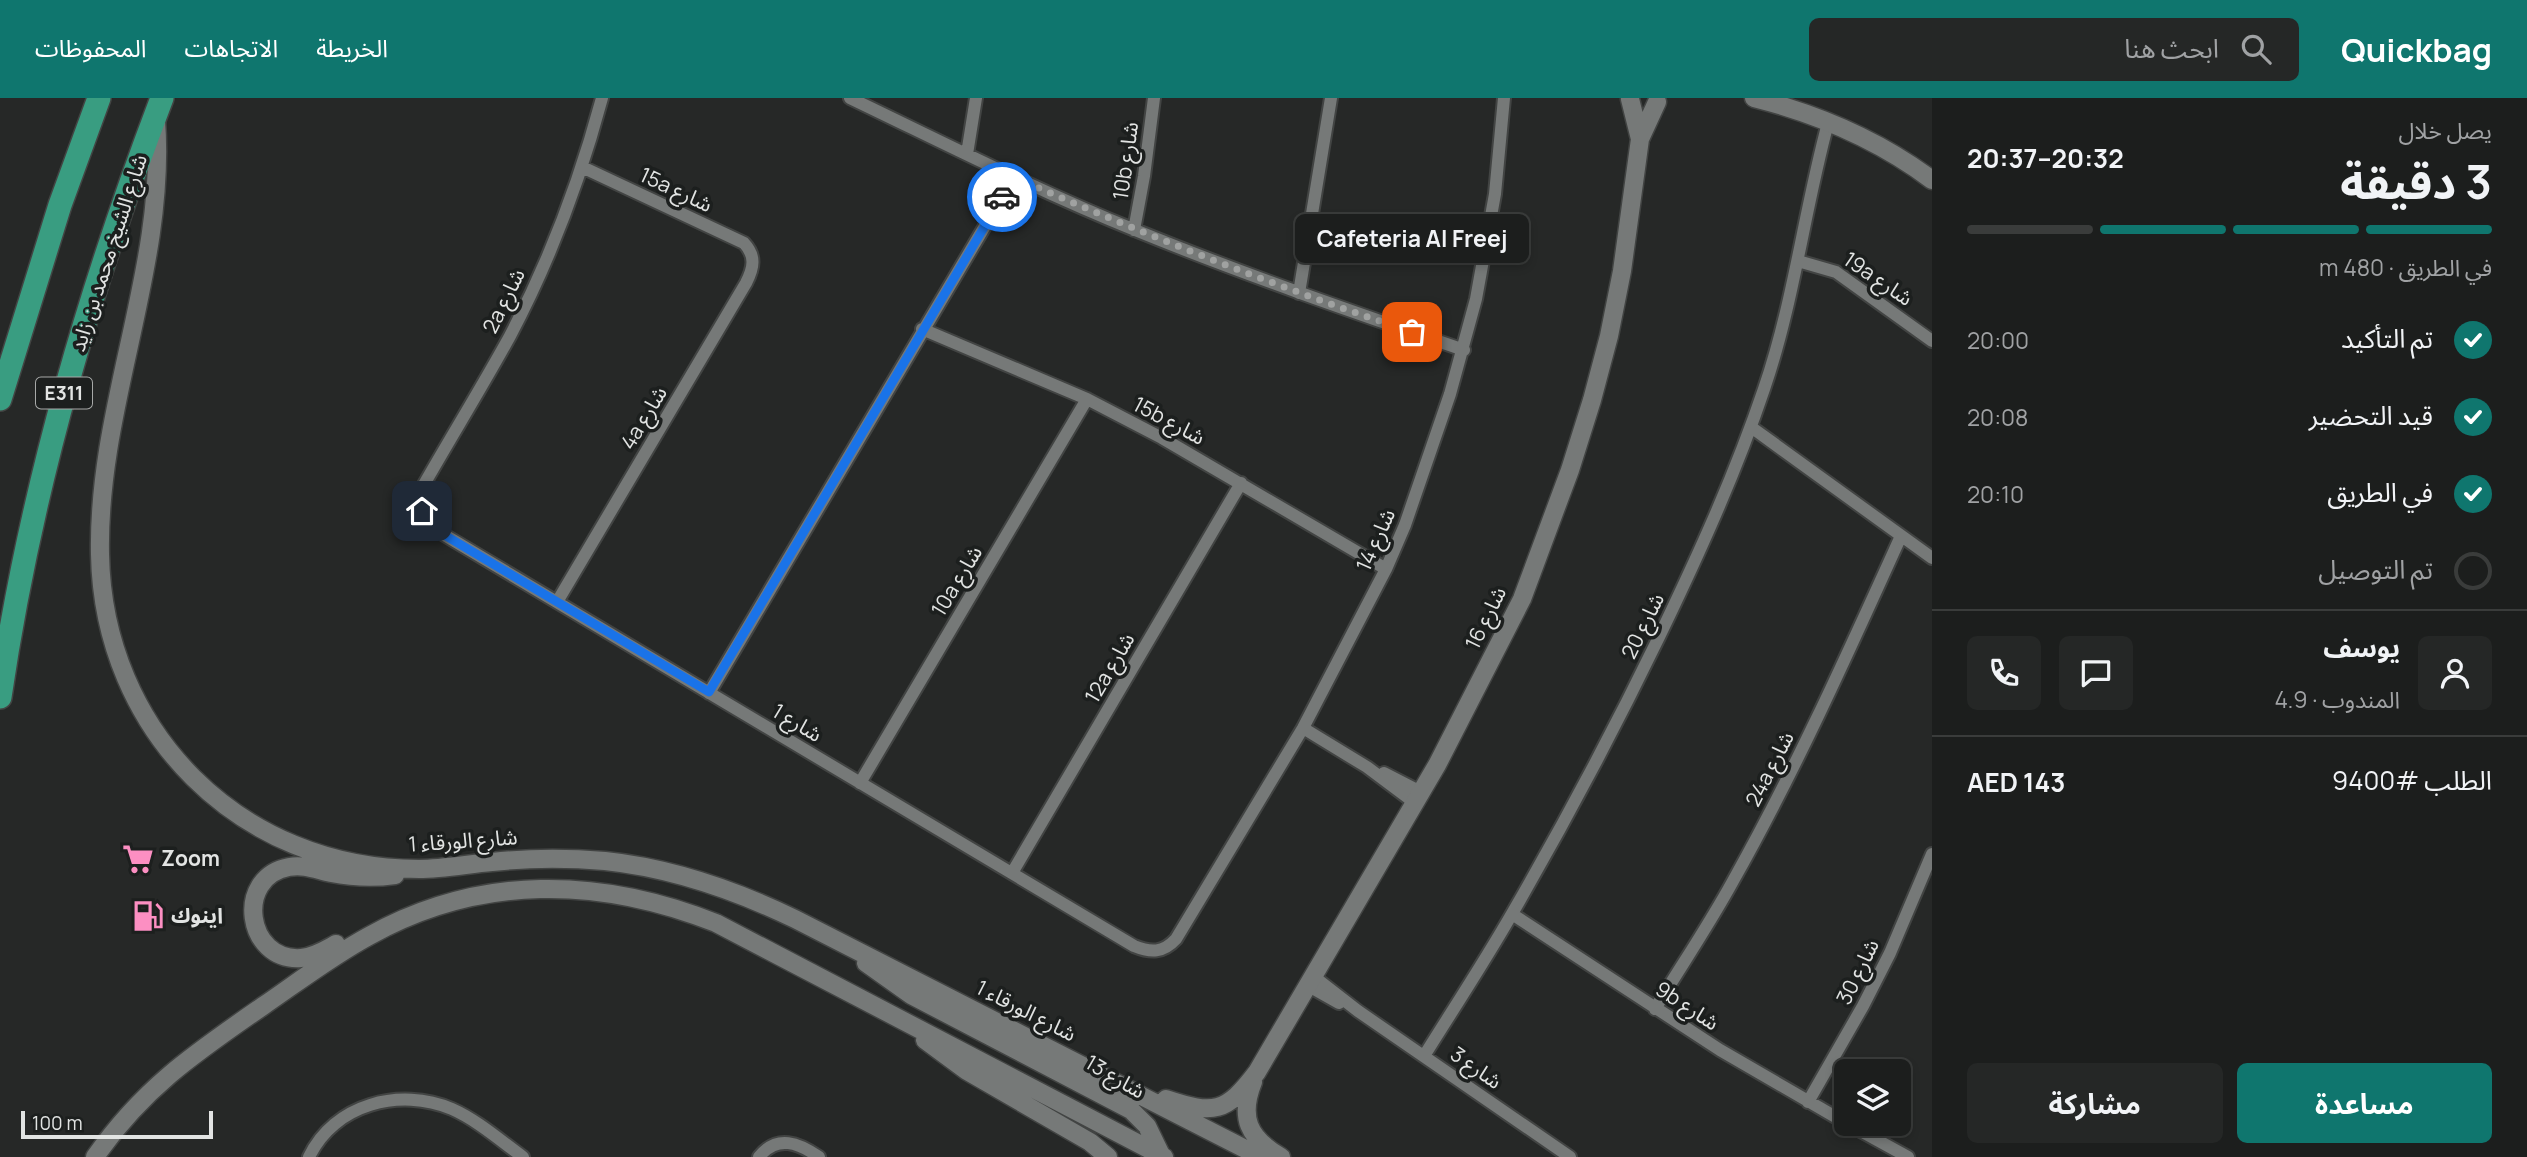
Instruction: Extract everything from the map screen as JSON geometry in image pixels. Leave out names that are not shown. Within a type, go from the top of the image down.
[{"type":"highway","name":"E311","points":[[0,398],[52,231],[99,98]]},
{"type":"highway","name":"شارع الشيخ محمد بن زايد","points":[[0,697],[20,575],[39,486],[64,392],[114,232],[159,106]]},
{"type":"street","name":"2a شارع","points":[[422,511],[422,488],[516,323],[561,224],[582,167],[602,98]]},
{"type":"street","points":[[850,98],[1014,177],[1134,230],[1299,293],[1464,350]]},
{"type":"street","points":[[967,154],[976,98]]},
{"type":"street","name":"10b شارع","points":[[1134,230],[1154,98]]},
{"type":"street","points":[[1299,293],[1331,98]]},
{"type":"street","name":"شارع 14","points":[[1162,950],[1176,939],[1303,728],[1386,569],[1405,525],[1464,350],[1489,234],[1504,98]]},
{"type":"street","points":[[1629,98],[1647,104],[1660,100]]},
{"type":"street","name":"شارع 16","points":[[1629,98],[1640,139]]},
{"type":"street","points":[[1754,98],[1833,125],[1894,155],[1932,180]]},
{"type":"street","name":"شارع 16","points":[[1132,1090],[1193,1108],[1213,1108],[1236,1097],[1257,1072],[1418,798],[1515,614],[1570,470],[1609,336],[1628,232],[1640,139],[1660,100]]},
{"type":"street","name":"شارع الورقاء 1","points":[[159,106],[153,226],[109,432],[99,549],[108,626],[121,669],[140,710],[165,748],[196,781],[232,810],[270,832],[311,849],[353,861],[419,869],[549,859],[634,865],[690,878],[744,896],[849,946],[1261,1157]]},
{"type":"street","name":"شارع 20","points":[[1424,1056],[1512,914],[1580,793],[1718,511],[1751,427],[1778,345],[1815,178],[1833,125]]},
{"type":"street","name":"15a شارع","points":[[582,167],[744,243],[751,250]]},
{"type":"street","points":[[709,692],[1014,177]]},
{"type":"street","name":"4a شارع","points":[[557,602],[746,283],[754,261],[751,250]]},
{"type":"street","name":"19a شارع","points":[[1798,261],[1836,272],[1932,341]]},
{"type":"street","name":"15b شارع","points":[[922,329],[1087,399],[1162,438],[1386,569]]},
{"type":"street","name":"10a شارع","points":[[860,783],[1087,399]]},
{"type":"street","points":[[1751,427],[1932,558]]},
{"type":"street","name":"12a شارع","points":[[1012,873],[1241,483]]},
{"type":"street","name":"شارع 1","points":[[422,511],[436,530],[1134,946],[1152,952],[1162,950]]},
{"type":"street","name":"24a شارع","points":[[1656,1009],[1732,883],[1785,785],[1901,536]]},
{"type":"street","points":[[1303,728],[1418,798]]},
{"type":"street","name":"شارع 30","points":[[1808,1102],[1864,1006],[1932,854]]},
{"type":"street","points":[[419,869],[367,877],[329,873],[308,867],[289,867],[272,874],[255,895],[252,914],[256,932],[267,947],[284,956],[302,958],[320,953],[375,926],[478,896],[540,888],[593,890],[643,899],[716,923],[1163,1157]]},
{"type":"street","points":[[95,1157],[141,1100],[197,1051],[349,947],[419,913]]},
{"type":"street","name":"9b شارع","points":[[1512,914],[1656,1009],[1834,1116]]},
{"type":"street","name":"شارع 13","points":[[849,946],[872,968],[904,990],[1131,1110],[1147,1126],[1163,1157]]},
{"type":"street","name":"شارع 3","points":[[1310,981],[1570,1157]]},
{"type":"street","points":[[902,1018],[933,1047],[967,1072],[1090,1142],[1108,1157]]},
{"type":"street","name":"شارع 16","points":[[1257,1072],[1247,1101],[1248,1121],[1258,1141],[1281,1157]]},
{"type":"street","points":[[309,1157],[332,1125],[353,1111],[378,1102],[403,1098],[429,1101],[454,1110],[523,1157]]},
{"type":"street","name":"9b شارع","points":[[1870,1136],[1908,1157]]},
{"type":"street","points":[[759,1157],[772,1145],[792,1142],[819,1157]]},
{"type":"way so far","points":[[1002,197],[1014,177],[1134,230],[1299,293],[1412,332]]},
{"type":"place","name":"Cafeteria Al Freej","points":[[1412,332]]},
{"type":"place","name":"Zoom","points":[[138,859]]},
{"type":"place","name":"اينوك","points":[[148,916]]},
{"type":"route","points":[[422,511],[436,530],[709,692],[1002,197]]}]
